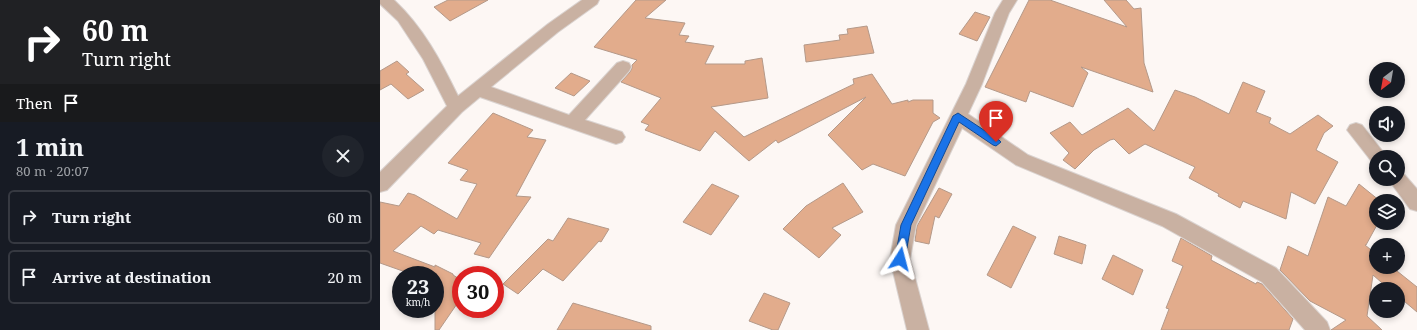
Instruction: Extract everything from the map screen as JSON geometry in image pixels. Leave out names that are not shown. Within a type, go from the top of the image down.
[{"type":"street","points":[[385,0],[403,17],[430,56],[456,107]]},
{"type":"street","points":[[380,184],[456,107],[592,0]]},
{"type":"street","points":[[918,330],[900,259],[906,225],[974,84],[1002,13],[1010,0]]},
{"type":"street","points":[[572,123],[623,67]]},
{"type":"street","points":[[477,89],[616,137]]},
{"type":"street","points":[[958,116],[1022,160],[1169,220],[1269,275],[1319,330]]},
{"type":"street","points":[[1356,130],[1372,150]]},
{"type":"street","points":[[1403,186],[1417,203]]},
{"type":"building","points":[[448,0],[488,0],[450,21],[434,7]]},
{"type":"building","points":[[636,0],[666,0],[645,18],[685,23],[679,35],[689,36],[685,42],[714,46],[705,64],[745,64],[745,61],[762,58],[768,98],[711,107],[744,137],[854,84],[853,79],[872,74],[892,104],[908,100],[908,102],[913,100],[933,100],[933,113],[940,118],[933,122],[905,176],[873,164],[862,170],[828,135],[866,97],[778,143],[776,140],[749,161],[715,131],[700,151],[645,130],[649,125],[641,122],[661,98],[621,82],[630,72],[632,65],[637,60],[594,47]]},
{"type":"building","points":[[1029,0],[1050,0],[1127,27],[1104,0],[1126,0],[1134,9],[1141,8],[1144,63],[1153,92],[1081,67],[1088,73],[1073,107],[1030,91],[1026,102],[985,87]]},
{"type":"building","points":[[975,12],[990,17],[977,41],[959,34]]},
{"type":"building","points":[[867,26],[874,53],[806,62],[804,45],[840,40],[839,35],[848,34],[847,29]]},
{"type":"building","points":[[397,61],[409,72],[406,74],[424,90],[408,99],[391,84],[380,90],[380,71]]},
{"type":"building","points":[[571,73],[590,81],[574,96],[555,88]]},
{"type":"building","points":[[1243,82],[1265,91],[1256,112],[1271,118],[1269,123],[1290,134],[1318,115],[1333,126],[1324,133],[1316,150],[1338,162],[1315,204],[1291,192],[1286,219],[1243,201],[1240,208],[1218,196],[1219,194],[1189,178],[1195,167],[1145,144],[1129,154],[1114,139],[1110,140],[1094,150],[1075,169],[1063,160],[1069,153],[1050,133],[1070,122],[1082,135],[1128,108],[1154,131],[1175,90],[1195,97],[1229,114]]},
{"type":"building","points":[[493,113],[533,130],[527,137],[546,140],[516,196],[531,197],[489,258],[474,254],[481,243],[438,230],[434,234],[421,226],[393,251],[432,266],[392,266],[392,267],[380,263],[380,202],[399,206],[408,193],[415,195],[457,219],[477,184],[460,180],[468,170],[448,163]]},
{"type":"building","points":[[843,183],[863,212],[832,228],[841,235],[819,258],[783,229],[806,206]]},
{"type":"building","points":[[712,184],[739,196],[711,235],[683,222]]},
{"type":"building","points":[[1359,184],[1371,194],[1369,194],[1369,230],[1374,230],[1365,245],[1369,248],[1369,274],[1401,274],[1417,287],[1417,312],[1405,302],[1405,282],[1381,282],[1373,275],[1372,282],[1369,282],[1367,316],[1382,330],[1331,330],[1346,320],[1310,301],[1280,270],[1288,246],[1308,256],[1328,197],[1346,206]]},
{"type":"building","points":[[939,188],[952,194],[939,218],[935,216],[929,244],[915,241],[917,226]]},
{"type":"building","points":[[568,218],[609,229],[601,242],[599,241],[563,281],[543,269],[518,294],[504,285],[548,239],[553,241]]},
{"type":"building","points":[[1013,226],[1036,237],[1011,288],[987,275]]},
{"type":"building","points":[[1059,236],[1086,245],[1082,264],[1054,254]]},
{"type":"building","points":[[1181,238],[1212,256],[1211,260],[1256,284],[1257,282],[1262,284],[1293,319],[1289,330],[1161,330],[1169,309],[1166,308],[1183,266],[1172,261]]},
{"type":"building","points":[[1113,255],[1143,270],[1133,295],[1102,279]]},
{"type":"building","points":[[444,270],[452,274],[452,311],[439,330],[435,330],[435,318],[444,318]]},
{"type":"building","points":[[764,293],[790,303],[778,330],[773,330],[749,321]]},
{"type":"building","points":[[573,303],[651,326],[651,330],[557,330]]},
{"type":"route","points":[[900,259],[906,225],[958,116],[996,142]]}]
